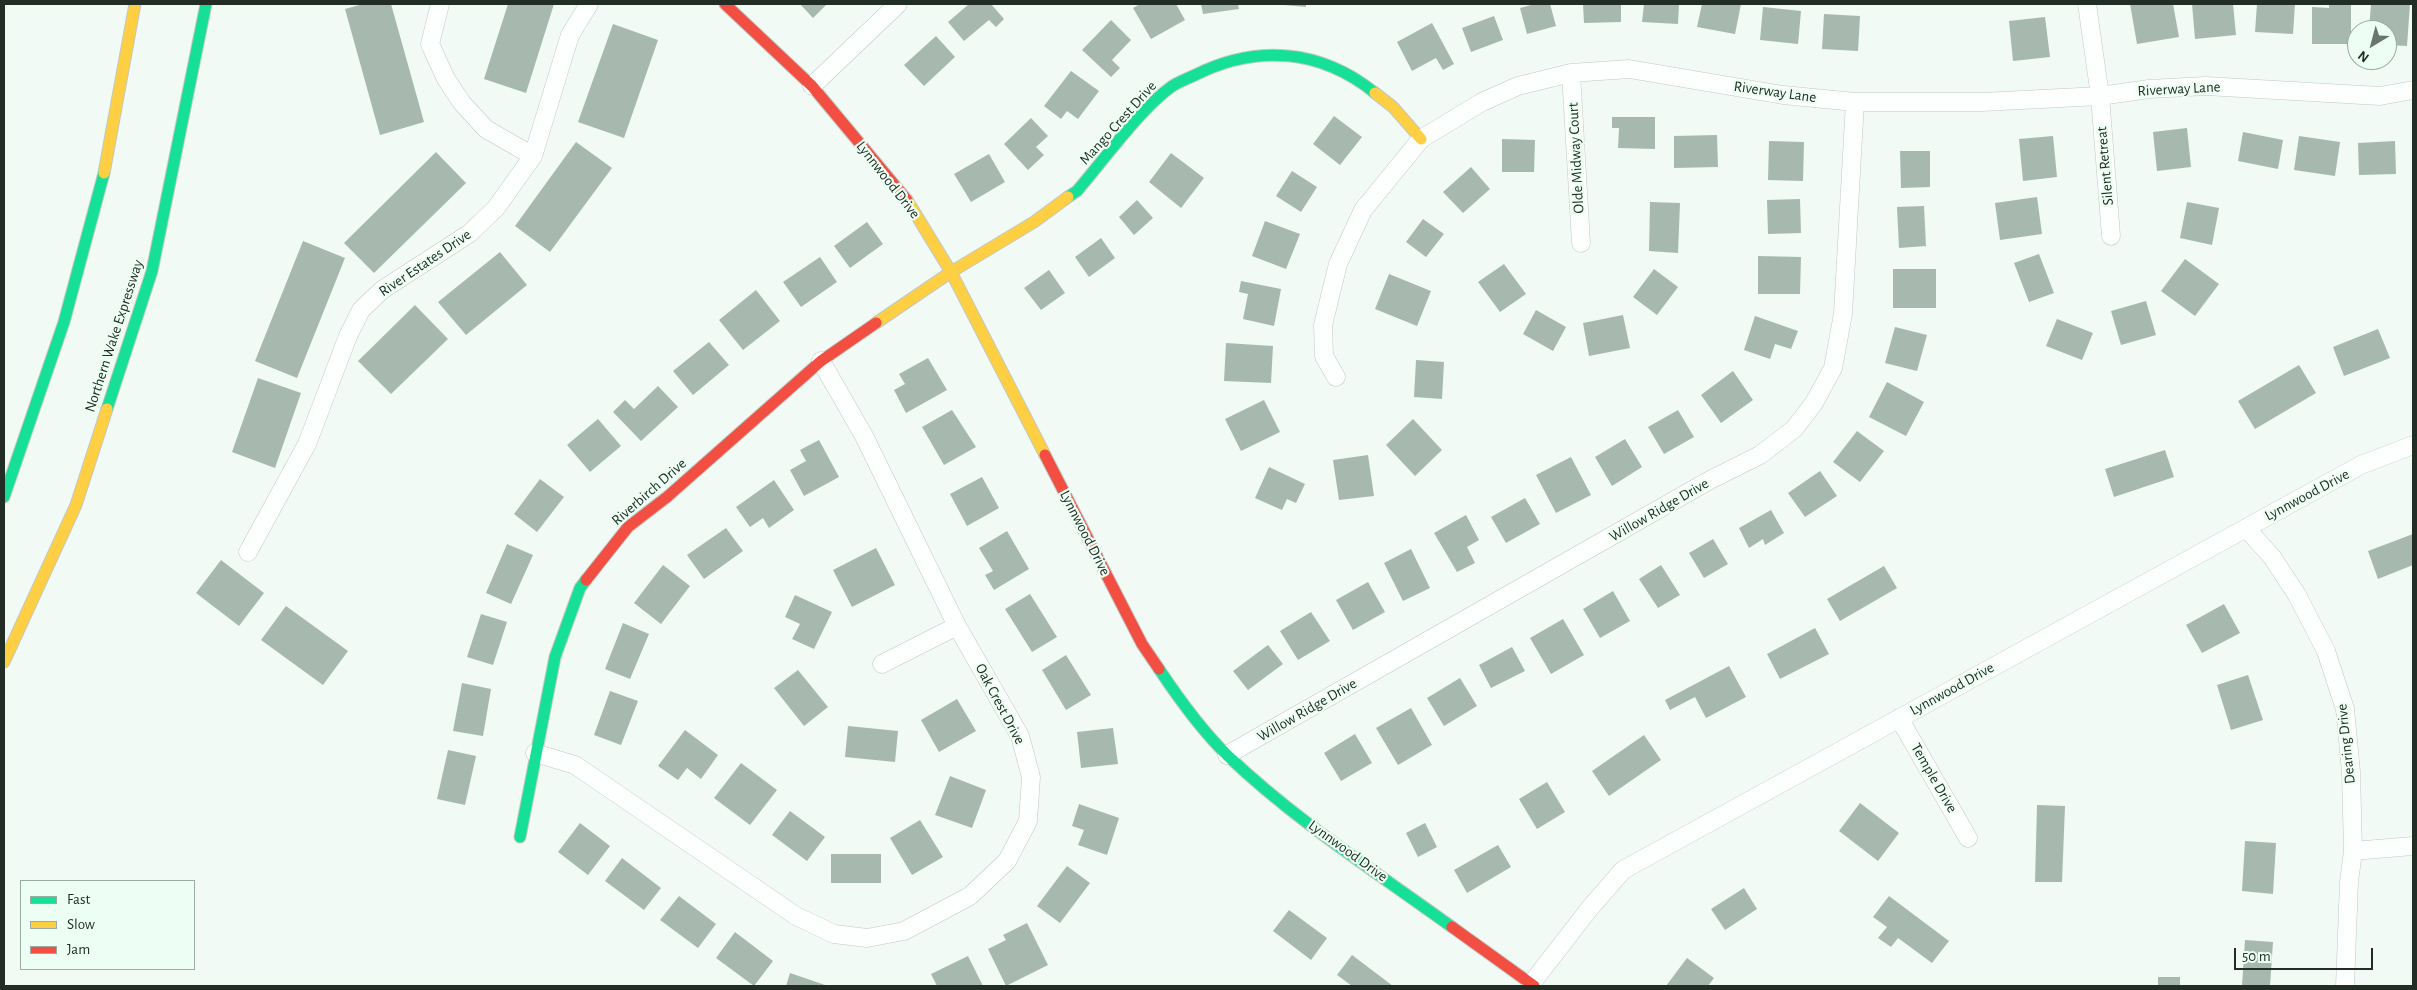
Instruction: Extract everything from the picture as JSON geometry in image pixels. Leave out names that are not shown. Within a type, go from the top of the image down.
[{"type":"main road","points":[[4,497],[64,322],[104,173],[134,4]]},
{"type":"main road","name":"Northern Wake Expressway","points":[[4,662],[76,505],[152,271],[206,4]]},
{"type":"main road","name":"Lynnwood Drive","points":[[725,4],[812,86],[910,204],[951,272],[1142,644],[1181,701],[1227,755],[1307,822],[1532,985]]},
{"type":"main road","name":"Mango Crest Drive","points":[[951,272],[1034,222],[1076,191],[1143,114],[1171,86],[1209,68],[1247,57],[1286,54],[1322,62],[1356,77],[1393,107],[1421,139]]},
{"type":"main road","name":"Riverbirch Drive","points":[[520,837],[555,657],[580,588],[628,527],[667,497],[822,361],[951,272]]},
{"type":"street","points":[[440,4],[430,44],[446,79],[462,102],[486,129],[533,156]]},
{"type":"street","name":"River Estates Drive","points":[[248,552],[307,444],[348,336],[361,310],[382,290],[470,233],[496,208],[533,156],[570,35],[588,4]]},
{"type":"street","points":[[812,86],[898,4]]},
{"type":"street","name":"Silent Retreat","points":[[2088,4],[2100,96],[2111,236]]},
{"type":"street","name":"Riverway Lane","points":[[1336,377],[1324,356],[1323,325],[1338,264],[1363,210],[1421,139],[1482,102],[1518,86],[1571,73],[1628,69],[1783,94],[1855,102],[1982,102],[2100,96],[2148,89],[2206,86],[2380,96],[2413,90]]},
{"type":"street","name":"Olde Midway Court","points":[[1571,73],[1581,243]]},
{"type":"street","name":"Willow Ridge Drive","points":[[1227,755],[1710,480],[1760,455],[1794,429],[1814,403],[1833,368],[1843,314],[1855,102]]},
{"type":"street","name":"Oak Crest Drive","points":[[535,753],[575,765],[796,916],[834,934],[867,938],[904,931],[970,896],[1007,861],[1028,821],[1031,777],[1020,736],[957,626],[864,436],[822,361]]},
{"type":"street","name":"Lynnwood Drive","points":[[1532,985],[1590,908],[1623,870],[2361,466],[2413,445]]},
{"type":"street","name":"Dearing Drive","points":[[2246,528],[2272,557],[2297,595],[2326,651],[2345,709],[2351,772],[2353,851],[2349,882],[2344,986]]},
{"type":"street","points":[[882,664],[957,626]]},
{"type":"street","name":"Temple Drive","points":[[1899,718],[1968,838]]},
{"type":"street","points":[[2353,851],[2413,846]]},
{"type":"building","points":[[363,4],[391,4],[424,122],[380,135],[345,9]]},
{"type":"building","points":[[508,4],[554,4],[526,93],[484,79]]},
{"type":"building","points":[[800,4],[827,4],[813,18]]},
{"type":"building","points":[[969,4],[991,4],[1004,19],[996,27],[989,20],[964,41],[948,22]]},
{"type":"building","points":[[1140,4],[1176,4],[1185,20],[1151,39],[1133,8]]},
{"type":"building","points":[[1201,4],[1238,4],[1239,9],[1203,14]]},
{"type":"building","points":[[1273,4],[1306,4],[1306,7]]},
{"type":"building","points":[[1535,4],[1550,4],[1556,26],[1527,34],[1520,8]]},
{"type":"building","points":[[1583,4],[1621,4],[1621,22],[1584,23]]},
{"type":"building","points":[[1644,4],[1679,4],[1678,24],[1642,22]]},
{"type":"building","points":[[1702,4],[1741,4],[1735,34],[1697,27]]},
{"type":"building","points":[[2130,4],[2173,4],[2179,37],[2137,44]]},
{"type":"building","points":[[2192,4],[2233,4],[2236,35],[2195,39]]},
{"type":"building","points":[[2257,4],[2295,4],[2293,34],[2255,32]]},
{"type":"building","points":[[2329,4],[2351,4],[2351,20],[2347,20],[2347,44],[2312,44],[2312,7],[2329,8]]},
{"type":"building","points":[[2371,4],[2410,4],[2407,46],[2397,46],[2397,20],[2370,20]]},
{"type":"building","points":[[1763,7],[1801,11],[1798,44],[1760,40]]},
{"type":"building","points":[[1824,14],[1860,16],[1858,51],[1822,49]]},
{"type":"building","points":[[1494,16],[1503,40],[1471,52],[1462,28]]},
{"type":"building","points":[[2045,17],[2050,57],[2013,61],[2009,21]]},
{"type":"building","points":[[1111,20],[1131,40],[1112,60],[1120,68],[1111,77],[1082,50]]},
{"type":"building","points":[[1432,23],[1454,64],[1443,70],[1436,58],[1412,71],[1397,42]]},
{"type":"building","points":[[613,24],[658,40],[624,138],[578,122]]},
{"type":"building","points":[[936,36],[955,57],[924,86],[904,65]]},
{"type":"building","points":[[1071,71],[1099,91],[1078,119],[1067,111],[1061,119],[1044,106]]},
{"type":"building","points":[[1334,116],[1362,137],[1340,165],[1313,144]]},
{"type":"building","points":[[1612,117],[1655,117],[1655,149],[1618,148],[1619,128],[1612,128]]},
{"type":"building","points":[[1031,118],[1048,136],[1036,147],[1044,155],[1028,170],[1004,144]]},
{"type":"building","points":[[2187,128],[2191,167],[2157,171],[2153,132]]},
{"type":"building","points":[[2243,132],[2283,140],[2278,169],[2238,161]]},
{"type":"building","points":[[1717,135],[1718,167],[1674,168],[1674,136]]},
{"type":"building","points":[[2053,136],[2057,177],[2023,181],[2019,139]]},
{"type":"building","points":[[2299,136],[2340,142],[2335,176],[2294,170]]},
{"type":"building","points":[[1502,139],[1535,140],[1534,172],[1502,172]]},
{"type":"building","points":[[1769,141],[1804,142],[1803,181],[1768,180]]},
{"type":"building","points":[[2395,141],[2396,174],[2359,175],[2358,143]]},
{"type":"building","points":[[576,142],[612,168],[550,252],[515,226]]},
{"type":"building","points":[[1900,151],[1930,151],[1930,187],[1901,188]]},
{"type":"building","points":[[436,152],[466,183],[374,273],[344,243]]},
{"type":"building","points":[[1171,153],[1204,178],[1181,208],[1149,182]]},
{"type":"building","points":[[989,154],[1005,182],[971,202],[954,174]]},
{"type":"building","points":[[1471,167],[1490,189],[1463,213],[1443,192]]},
{"type":"building","points":[[1292,171],[1317,187],[1301,212],[1276,196]]},
{"type":"building","points":[[2037,197],[2042,234],[2000,240],[1995,203]]},
{"type":"building","points":[[1800,199],[1801,233],[1768,234],[1767,200]]},
{"type":"building","points":[[1137,200],[1153,218],[1134,235],[1119,217]]},
{"type":"building","points":[[1650,202],[1680,203],[1678,253],[1649,251]]},
{"type":"building","points":[[2187,202],[2219,208],[2212,245],[2180,238]]},
{"type":"building","points":[[1924,206],[1926,246],[1899,248],[1897,207]]},
{"type":"building","points":[[1423,219],[1444,234],[1426,257],[1406,242]]},
{"type":"building","points":[[1265,221],[1300,234],[1286,269],[1252,256]]},
{"type":"building","points":[[867,222],[883,244],[850,268],[834,246]]},
{"type":"building","points":[[1101,238],[1115,258],[1089,277],[1075,257]]},
{"type":"building","points":[[303,241],[345,258],[297,378],[255,361]]},
{"type":"building","points":[[500,252],[527,285],[466,335],[438,302]]},
{"type":"building","points":[[2039,254],[2054,293],[2029,302],[2014,263]]},
{"type":"building","points":[[1758,256],[1801,257],[1800,294],[1758,294]]},
{"type":"building","points":[[820,257],[837,282],[801,307],[783,282]]},
{"type":"building","points":[[2185,259],[2219,284],[2195,316],[2161,291]]},
{"type":"building","points":[[1504,264],[1526,294],[1500,312],[1478,282]]},
{"type":"building","points":[[1654,269],[1678,287],[1657,315],[1633,297]]},
{"type":"building","points":[[1893,269],[1936,269],[1936,308],[1893,308]]},
{"type":"building","points":[[1049,270],[1065,293],[1041,310],[1024,288]]},
{"type":"building","points":[[1389,274],[1431,291],[1417,326],[1375,309]]},
{"type":"building","points":[[1241,281],[1281,289],[1274,326],[1243,319],[1248,294],[1239,292]]},
{"type":"building","points":[[756,290],[780,321],[743,350],[719,320]]},
{"type":"building","points":[[2146,301],[2156,335],[2121,345],[2111,311]]},
{"type":"building","points":[[415,305],[448,339],[391,394],[358,361]]},
{"type":"building","points":[[1536,310],[1566,327],[1553,351],[1523,334]]},
{"type":"building","points":[[1623,315],[1630,348],[1589,356],[1583,323]]},
{"type":"building","points":[[1755,316],[1798,331],[1791,349],[1775,344],[1770,359],[1744,350]]},
{"type":"building","points":[[2057,319],[2093,333],[2082,360],[2046,346]]},
{"type":"building","points":[[1895,327],[1927,335],[1917,371],[1885,363]]},
{"type":"building","points":[[2378,329],[2390,358],[2344,376],[2333,347]]},
{"type":"building","points":[[709,342],[729,365],[693,395],[673,371]]},
{"type":"building","points":[[1226,343],[1273,346],[1271,383],[1224,381]]},
{"type":"building","points":[[928,358],[947,390],[906,413],[894,390],[905,384],[899,374]]},
{"type":"building","points":[[1416,360],[1444,362],[1442,399],[1414,397]]},
{"type":"building","points":[[2299,365],[2316,393],[2255,429],[2238,401]]},
{"type":"building","points":[[1733,371],[1753,400],[1721,423],[1701,395]]},
{"type":"building","points":[[258,378],[301,393],[275,468],[232,452]]},
{"type":"building","points":[[1887,382],[1924,402],[1906,436],[1869,417]]},
{"type":"building","points":[[658,386],[678,407],[641,441],[613,412],[625,400],[634,409]]},
{"type":"building","points":[[1264,400],[1280,432],[1241,451],[1225,419]]},
{"type":"building","points":[[952,410],[976,447],[944,465],[922,427]]},
{"type":"building","points":[[1678,410],[1694,437],[1664,454],[1648,427]]},
{"type":"building","points":[[598,419],[621,446],[590,472],[567,445]]},
{"type":"building","points":[[1413,419],[1442,450],[1415,476],[1386,445]]},
{"type":"building","points":[[1857,431],[1884,451],[1860,482],[1833,462]]},
{"type":"building","points":[[1625,439],[1642,467],[1612,486],[1595,457]]},
{"type":"building","points":[[819,440],[839,477],[804,496],[790,470],[806,461],[800,450]]},
{"type":"building","points":[[2165,450],[2174,477],[2114,497],[2105,469]]},
{"type":"building","points":[[1368,455],[1374,496],[1339,500],[1333,460]]},
{"type":"building","points":[[1571,457],[1591,495],[1556,513],[1536,475]]},
{"type":"building","points":[[1269,467],[1305,484],[1296,503],[1287,499],[1282,510],[1255,498]]},
{"type":"building","points":[[1820,471],[1837,496],[1805,517],[1788,493]]},
{"type":"building","points":[[982,477],[999,508],[967,526],[950,494]]},
{"type":"building","points":[[540,479],[564,497],[537,532],[514,514]]},
{"type":"building","points":[[774,480],[794,510],[769,528],[763,518],[750,527],[736,507]]},
{"type":"building","points":[[1525,498],[1540,524],[1506,543],[1491,517]]},
{"type":"building","points":[[1771,510],[1784,533],[1765,545],[1763,539],[1749,548],[1739,528]]},
{"type":"building","points":[[1466,515],[1479,540],[1467,547],[1475,563],[1457,572],[1434,533]]},
{"type":"building","points":[[726,528],[743,551],[704,579],[687,555]]},
{"type":"building","points":[[1007,531],[1029,569],[994,590],[985,575],[993,571],[979,548]]},
{"type":"building","points":[[2413,534],[2413,565],[2378,579],[2368,551]]},
{"type":"building","points":[[1713,539],[1728,564],[1704,578],[1689,553]]},
{"type":"building","points":[[507,544],[533,555],[511,604],[486,593]]},
{"type":"building","points":[[876,548],[895,585],[852,607],[833,570]]},
{"type":"building","points":[[1411,549],[1430,588],[1403,601],[1384,563]]},
{"type":"building","points":[[221,560],[264,593],[239,626],[196,593]]},
{"type":"building","points":[[663,565],[690,586],[661,624],[634,603]]},
{"type":"building","points":[[1661,565],[1680,595],[1658,608],[1639,579]]},
{"type":"building","points":[[1884,566],[1897,588],[1840,621],[1827,599]]},
{"type":"building","points":[[1368,582],[1385,612],[1353,630],[1336,600]]},
{"type":"building","points":[[1613,591],[1630,621],[1600,638],[1583,609]]},
{"type":"building","points":[[1030,594],[1057,637],[1032,652],[1005,609]]},
{"type":"building","points":[[795,595],[832,612],[814,649],[792,639],[800,624],[785,617]]},
{"type":"building","points":[[2224,604],[2240,633],[2202,653],[2186,625]]},
{"type":"building","points":[[286,606],[348,651],[323,685],[261,640]]},
{"type":"building","points":[[1311,612],[1330,641],[1298,660],[1280,631]]},
{"type":"building","points":[[481,614],[507,622],[493,665],[467,657]]},
{"type":"building","points":[[1563,619],[1584,655],[1551,674],[1530,638]]},
{"type":"building","points":[[623,623],[649,634],[630,679],[605,669]]},
{"type":"building","points":[[1815,628],[1829,654],[1780,679],[1767,654]]},
{"type":"building","points":[[1268,645],[1283,664],[1248,690],[1233,671]]},
{"type":"building","points":[[1512,647],[1525,671],[1491,688],[1479,665]]},
{"type":"building","points":[[1066,655],[1091,695],[1066,710],[1042,670]]},
{"type":"building","points":[[1729,666],[1746,697],[1706,718],[1695,697],[1670,710],[1665,700]]},
{"type":"building","points":[[798,670],[828,707],[804,726],[774,688]]},
{"type":"building","points":[[2248,675],[2263,720],[2231,730],[2217,685]]},
{"type":"building","points":[[1460,678],[1477,706],[1444,726],[1427,698]]},
{"type":"building","points":[[462,683],[491,689],[483,736],[453,731]]},
{"type":"building","points":[[610,691],[638,701],[621,745],[594,735]]},
{"type":"building","points":[[957,699],[976,731],[939,752],[921,720]]},
{"type":"building","points":[[1411,708],[1432,745],[1398,765],[1376,728]]},
{"type":"building","points":[[848,726],[898,731],[895,762],[845,757]]},
{"type":"building","points":[[1113,728],[1118,764],[1081,768],[1077,732]]},
{"type":"building","points":[[685,730],[718,755],[701,779],[687,768],[678,780],[658,766]]},
{"type":"building","points":[[1355,734],[1372,763],[1341,781],[1324,753]]},
{"type":"building","points":[[1644,735],[1661,760],[1609,796],[1592,771]]},
{"type":"building","points":[[448,750],[476,756],[465,805],[437,799]]},
{"type":"building","points":[[741,763],[777,790],[750,825],[714,798]]},
{"type":"building","points":[[950,776],[986,790],[972,828],[935,815]]},
{"type":"building","points":[[1547,782],[1565,812],[1537,829],[1519,799]]},
{"type":"building","points":[[1860,803],[1899,833],[1878,861],[1839,831]]},
{"type":"building","points":[[1079,804],[1119,818],[1107,855],[1078,845],[1084,830],[1072,826]]},
{"type":"building","points":[[2037,805],[2065,806],[2062,882],[2035,882]]},
{"type":"building","points":[[790,811],[825,837],[807,861],[772,835]]},
{"type":"building","points":[[920,820],[943,857],[912,875],[890,838]]},
{"type":"building","points":[[580,823],[610,846],[588,875],[558,852]]},
{"type":"building","points":[[1425,823],[1437,847],[1418,857],[1406,833]]},
{"type":"building","points":[[2245,841],[2276,843],[2273,894],[2242,891]]},
{"type":"building","points":[[1498,845],[1511,867],[1467,893],[1454,870]]},
{"type":"building","points":[[831,854],[881,854],[881,883],[831,883]]},
{"type":"building","points":[[622,858],[661,888],[644,910],[605,881]]},
{"type":"building","points":[[1067,866],[1090,883],[1060,923],[1037,906]]},
{"type":"building","points":[[1744,888],[1757,909],[1725,930],[1711,909]]},
{"type":"building","points":[[679,896],[716,924],[698,948],[660,920]]},
{"type":"building","points":[[1889,896],[1949,941],[1932,963],[1898,938],[1891,947],[1878,938],[1887,927],[1873,917]]},
{"type":"building","points":[[1289,910],[1327,938],[1311,960],[1273,931]]},
{"type":"building","points":[[1027,923],[1048,965],[1006,986],[988,949],[1006,940],[1003,935]]},
{"type":"building","points":[[735,932],[773,961],[754,986],[716,958]]},
{"type":"building","points":[[2245,940],[2273,942],[2270,986],[2242,986]]},
{"type":"building","points":[[1352,955],[1393,986],[1352,986],[1337,975]]},
{"type":"building","points":[[968,956],[983,986],[937,986],[931,974]]},
{"type":"building","points":[[1687,958],[1714,978],[1708,986],[1666,986]]},
{"type":"building","points":[[790,973],[828,986],[786,986]]},
{"type":"building","points":[[2158,977],[2180,977],[2180,986],[2158,986]]},
{"type":"traffic: fast","points":[[107,409],[152,271],[206,4]]},
{"type":"traffic: fast","points":[[1068,197],[1077,191],[1134,122],[1159,97],[1171,87],[1218,65],[1265,55],[1311,60],[1333,67],[1354,78],[1375,93]]},
{"type":"traffic: fast","points":[[4,497],[64,322],[104,173]]},
{"type":"traffic: fast","points":[[520,837],[555,657],[580,588],[586,580]]},
{"type":"traffic: fast","points":[[1159,669],[1209,736],[1254,779],[1308,824],[1452,927]]},
{"type":"traffic: slow","points":[[104,173],[135,4]]},
{"type":"traffic: slow","points":[[1375,93],[1393,107],[1421,139]]},
{"type":"traffic: slow","points":[[876,323],[951,272],[1034,222],[1068,197]]},
{"type":"traffic: slow","points":[[907,200],[951,272],[1045,455]]},
{"type":"traffic: slow","points":[[4,662],[76,505],[107,409]]},
{"type":"traffic: jam","points":[[725,4],[812,86],[907,200]]},
{"type":"traffic: jam","points":[[586,580],[628,527],[667,497],[821,361],[876,323]]},
{"type":"traffic: jam","points":[[1045,455],[1142,644],[1159,669]]},
{"type":"traffic: jam","points":[[1452,927],[1534,986]]}]
